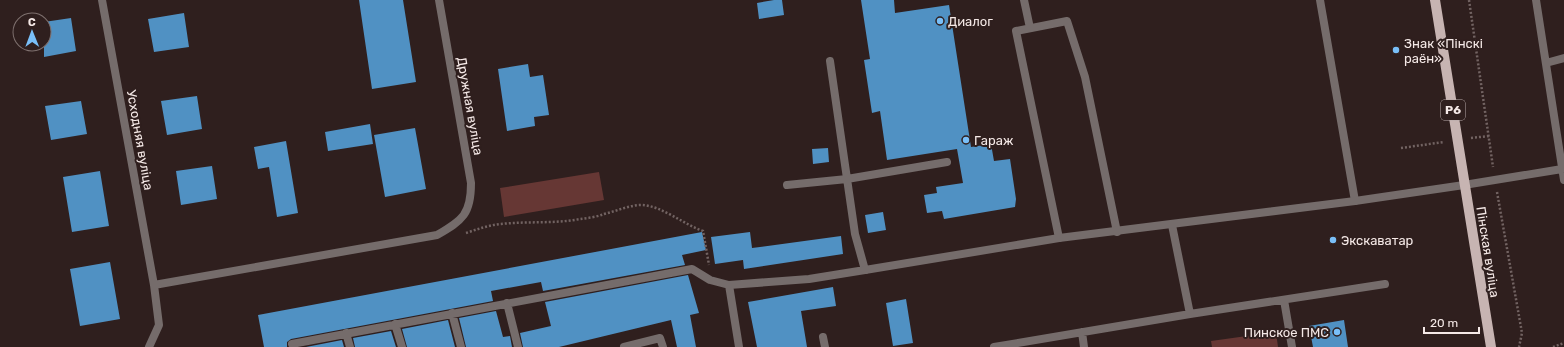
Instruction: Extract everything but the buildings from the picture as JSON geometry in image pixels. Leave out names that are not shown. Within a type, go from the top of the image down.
[{"type":"main road","name":"Пінская вуліца","points":[[1435,0],[1491,347]]},
{"type":"street","name":"Усходняя вуліца","points":[[102,0],[154,285],[159,325],[149,347]]},
{"type":"street","name":"Дружная вуліца","points":[[438,0],[471,183],[471,199],[465,215],[452,226]]},
{"type":"street","points":[[1024,0],[1030,28]]},
{"type":"street","points":[[1320,0],[1355,201]]},
{"type":"street","points":[[1536,0],[1564,180]]},
{"type":"street","points":[[1059,238],[1016,31],[1067,21],[1085,78],[1117,232]]},
{"type":"street","points":[[1546,63],[1564,58]]},
{"type":"street","points":[[830,61],[855,234],[865,270]]},
{"type":"street","points":[[787,185],[847,179],[947,162]]},
{"type":"street","points":[[292,344],[692,269],[710,280],[729,285],[809,279],[1059,238],[1117,232],[1355,201],[1562,169]]},
{"type":"street","points":[[1172,225],[1190,314]]},
{"type":"street","points":[[154,285],[436,235],[452,226]]},
{"type":"street","points":[[994,347],[1190,314],[1386,284]]},
{"type":"street","points":[[729,285],[739,347]]},
{"type":"street","points":[[1284,300],[1292,347]]},
{"type":"street","points":[[507,303],[518,347]]},
{"type":"street","points":[[452,313],[461,347]]},
{"type":"street","points":[[395,324],[402,347]]},
{"type":"street","points":[[1082,332],[1084,347]]},
{"type":"street","points":[[346,333],[350,347]]},
{"type":"street","points":[[823,337],[825,347]]},
{"type":"street","points":[[624,347],[660,338],[663,347]]},
{"type":"path","points":[[1469,0],[1495,180],[1522,333],[1519,347]]},
{"type":"path","points":[[452,226],[459,235],[489,226],[502,224],[531,222],[552,223],[579,220],[603,215],[627,207],[642,205],[659,208],[692,227],[703,231],[709,262],[710,280]]},
{"type":"path","points":[[1553,347],[1564,343]]},
{"type":"shaded area","points":[[599,172],[604,200],[504,217],[500,188]]},
{"type":"shaded area","points":[[1276,332],[1278,347],[1212,347],[1211,341]]},
{"type":"place","name":"Диалог","points":[[940,21]]},
{"type":"place","name":"Знак «Пінскі раён»","points":[[1396,50]]},
{"type":"place","name":"Гараж","points":[[966,140]]},
{"type":"place","name":"Экскаватар","points":[[1333,240]]},
{"type":"place","name":"Пинское ПМС","points":[[1337,332]]}]
